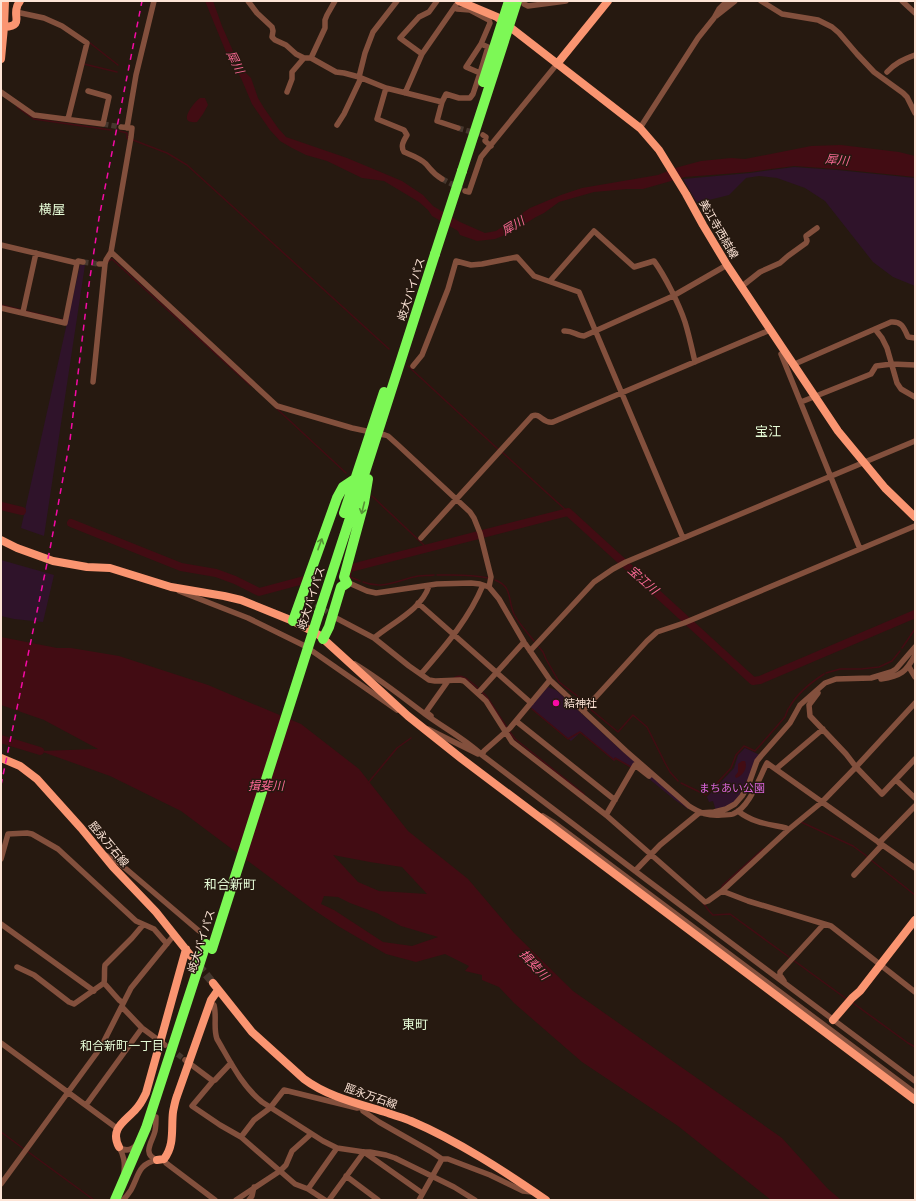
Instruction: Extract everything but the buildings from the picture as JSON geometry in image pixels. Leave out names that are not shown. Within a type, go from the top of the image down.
[{"type":"highway","name":"岐大バイパス","points":[[506,24],[509,1]]},
{"type":"highway","name":"岐大バイパス","points":[[316,612],[355,478],[374,433],[506,24],[517,1]]},
{"type":"highway","name":"岐大バイパス","points":[[123,1200],[156,1117],[316,612],[366,469],[374,433]]},
{"type":"highway","points":[[323,639],[329,627],[341,587],[346,583],[344,577],[364,503],[368,476],[366,469]]},
{"type":"highway","points":[[293,621],[337,498],[343,487],[355,478]]},
{"type":"highway","name":"岐大バイパス","points":[[115,1200],[146,1128],[209,946]]},
{"type":"street","points":[[1,59],[4,1]]},
{"type":"street","points":[[3,27],[12,27],[17,21],[16,7],[20,1]]},
{"type":"street","points":[[93,382],[102,264],[111,252],[132,128],[124,128],[154,1]]},
{"type":"street","points":[[248,1],[257,13],[272,27],[272,37],[286,45],[296,54],[304,58],[311,58],[336,72],[360,78],[386,88],[442,102]]},
{"type":"street","points":[[311,58],[324,28],[326,15],[334,1]]},
{"type":"street","points":[[337,125],[344,114],[360,78],[365,53],[373,32],[397,1]]},
{"type":"street","points":[[422,54],[400,38],[419,17],[429,12],[437,1]]},
{"type":"street","points":[[524,1],[524,4],[528,6],[566,1]]},
{"type":"street","points":[[466,191],[469,192],[481,157],[608,1]]},
{"type":"street","points":[[640,128],[698,38],[714,18],[719,9],[727,1]]},
{"type":"street","points":[[714,18],[735,1]]},
{"type":"street","points":[[761,1],[782,14],[818,20],[832,27],[874,72],[903,93],[915,113]]},
{"type":"street","points":[[904,2],[915,13]]},
{"type":"street","points":[[405,93],[422,54],[440,26],[462,3]]},
{"type":"street","points":[[462,3],[457,9],[470,10],[489,20],[490,23],[481,44],[466,67],[480,73]]},
{"type":"street","name":"美江寺西結線","points":[[462,3],[497,17],[640,128],[652,142],[669,167],[727,265],[838,432],[885,488],[915,517]]},
{"type":"street","points":[[16,12],[44,18],[62,26],[86,43],[68,119]]},
{"type":"street","points":[[458,128],[437,121],[442,102],[446,94],[459,98],[470,98],[473,94],[488,47],[481,44]]},
{"type":"street","points":[[886,72],[892,66],[915,55]]},
{"type":"street","points":[[287,92],[292,79],[292,72],[304,58]]},
{"type":"street","points":[[386,88],[377,119],[404,130],[407,135],[402,150],[421,161],[431,172],[442,179]]},
{"type":"street","points":[[1,92],[34,115],[103,124],[109,97],[88,91]]},
{"type":"street","points":[[483,135],[486,137],[485,141],[491,146]]},
{"type":"street","points":[[741,286],[760,272],[780,263],[806,243],[806,236],[817,228]]},
{"type":"street","points":[[550,281],[594,231],[634,267],[654,261],[685,322],[695,362]]},
{"type":"street","points":[[1,245],[36,254],[80,262],[65,323],[1,308]]},
{"type":"street","points":[[111,252],[278,406],[388,436],[470,512],[474,518],[480,535],[491,577],[469,614],[454,635],[421,674]]},
{"type":"street","points":[[23,312],[36,254]]},
{"type":"street","points":[[413,366],[422,356],[448,289],[456,261],[470,265],[517,257],[534,276],[579,292],[683,538]]},
{"type":"street","points":[[564,331],[568,330],[579,336],[584,336],[673,296],[727,265]]},
{"type":"street","points":[[794,365],[891,322],[896,322],[902,325],[908,337],[915,338]]},
{"type":"street","points":[[875,329],[887,348],[897,383],[901,389],[915,397]]},
{"type":"street","points":[[421,538],[532,416],[538,415],[545,422],[553,422],[770,330]]},
{"type":"street","points":[[785,352],[781,354],[860,549]]},
{"type":"street","points":[[801,402],[871,374],[876,366],[892,364],[915,365]]},
{"type":"street","points":[[530,651],[594,582],[624,563],[915,441]]},
{"type":"street","points":[[583,712],[647,641],[657,632],[688,621],[915,526]]},
{"type":"street","points":[[1,540],[17,548],[53,561],[87,567],[110,568],[171,587],[248,618],[305,646],[408,716]]},
{"type":"street","points":[[346,583],[376,593],[437,584],[471,583],[486,586],[499,599],[524,642],[550,680],[583,712],[662,783],[699,813],[719,816],[732,814],[738,811],[751,797],[767,763],[915,868]]},
{"type":"street","points":[[374,638],[418,604],[429,586]]},
{"type":"street","points":[[171,587],[241,600],[293,621],[313,632],[323,639],[421,727],[915,1100]]},
{"type":"street","points":[[418,604],[531,703]]},
{"type":"street","points":[[336,618],[374,638],[409,666],[430,680],[464,681],[486,701],[512,742],[606,815],[705,902],[722,891],[788,830],[822,802],[915,703]]},
{"type":"street","points":[[478,694],[524,642]]},
{"type":"street","points":[[871,678],[896,669],[915,647]]},
{"type":"street","points":[[635,871],[650,855],[691,818],[699,813],[714,812],[726,809],[735,804],[748,786],[761,756],[790,723],[800,705],[825,683],[836,679],[878,679],[893,676],[906,670],[915,655]]},
{"type":"street","points":[[346,660],[371,674],[436,722],[473,747],[635,871],[915,1081]]},
{"type":"street","points":[[909,667],[915,677]]},
{"type":"street","points":[[482,755],[484,751],[516,721],[550,680]]},
{"type":"street","points":[[436,722],[433,717],[426,712],[448,681]]},
{"type":"street","points":[[825,683],[809,705],[808,708],[810,716],[882,794],[915,759]]},
{"type":"street","points":[[516,721],[615,800]]},
{"type":"street","points":[[421,727],[431,730],[482,755]]},
{"type":"street","points":[[776,769],[823,729]]},
{"type":"street","name":"脛永万石線","points":[[1,758],[20,766],[37,779],[102,854],[156,912],[189,953],[163,1044]]},
{"type":"street","points":[[606,815],[635,765],[662,783]]},
{"type":"street","points":[[896,780],[915,798]]},
{"type":"street","points":[[854,875],[915,806]]},
{"type":"street","points":[[738,811],[751,820],[786,828],[788,830]]},
{"type":"street","points":[[533,813],[540,814],[553,822],[915,1094]]},
{"type":"street","points":[[1,859],[8,834],[32,834],[58,849],[136,921],[154,929],[167,944]]},
{"type":"street","points":[[102,854],[118,862],[199,931]]},
{"type":"street","points":[[722,891],[748,901],[831,926],[915,992]]},
{"type":"street","points":[[833,1020],[860,991],[915,920]]},
{"type":"street","points":[[1,924],[94,991]]},
{"type":"street","points":[[783,982],[784,981],[780,975],[780,972],[824,924]]},
{"type":"street","points":[[17,967],[34,975],[69,1002],[74,1004],[104,983],[105,965],[143,925]]},
{"type":"street","points":[[1,1184],[100,1049],[131,988],[174,935]]},
{"type":"street","points":[[104,983],[142,1028],[163,1044],[142,1101],[136,1110],[120,1125],[116,1132],[116,1142],[123,1154],[125,1162],[124,1171],[114,1194],[115,1200]]},
{"type":"street","name":"脛永万石線","points":[[212,984],[252,1032],[313,1086],[362,1106],[410,1120],[443,1136],[460,1145],[546,1200]]},
{"type":"street","points":[[123,1200],[130,1191],[139,1171],[150,1162],[161,1160],[168,1153],[171,1146],[173,1113],[187,1061],[211,1000],[218,990]]},
{"type":"street","points":[[214,1005],[215,1032],[217,1039],[243,1081],[256,1097],[270,1108],[311,1134],[337,1148],[390,1156],[454,1187],[475,1200]]},
{"type":"street","points":[[86,1105],[142,1028]]},
{"type":"street","points":[[1,1042],[118,1129]]},
{"type":"street","points":[[187,1061],[213,1081]]},
{"type":"street","points":[[231,1063],[213,1081],[192,1106],[241,1137],[295,1184],[308,1189],[325,1200]]},
{"type":"street","points":[[119,1147],[128,1150],[136,1145],[165,1071]]},
{"type":"street","points":[[241,1137],[254,1120],[270,1108],[284,1090],[356,1108],[362,1106],[363,1111],[379,1122],[430,1150],[442,1159],[448,1159],[490,1175],[523,1190],[535,1192]]},
{"type":"street","points":[[156,1117],[155,1132],[149,1150],[151,1156],[166,1163],[215,1200]]},
{"type":"street","points":[[236,1200],[280,1171],[286,1165],[292,1152],[311,1134]]},
{"type":"street","points":[[308,1189],[337,1148]]},
{"type":"street","points":[[329,1200],[364,1152]]},
{"type":"street","points":[[364,1152],[422,1193]]},
{"type":"street","points":[[419,1200],[442,1159]]},
{"type":"street","points":[[346,1176],[378,1200]]},
{"type":"street","points":[[249,1200],[252,1196],[254,1187]]},
{"type":"green space","points":[[794,167],[915,178],[915,286],[893,277],[873,262],[825,201],[805,188],[777,178],[759,176],[746,178],[729,195],[697,203],[683,179],[750,173]]},
{"type":"green space","points":[[80,265],[85,265],[44,536],[21,528]]},
{"type":"green space","points":[[1,560],[54,575],[43,622],[1,616]]},
{"type":"green space","points":[[548,687],[556,690],[621,750],[689,807],[688,809],[637,769],[632,768],[616,759],[614,761],[581,732],[571,741],[530,707]]},
{"type":"green space","name":"まちあい公園","points":[[745,748],[760,755],[747,786],[734,804],[716,811],[713,801],[709,802],[707,797],[734,768],[738,755]]},
{"type":"water","name":"犀川","points":[[205,1],[213,1],[240,67],[251,78],[258,98],[278,128],[286,137],[347,158],[402,181],[423,195],[433,206],[460,222],[485,233],[496,231],[530,208],[582,188],[658,175],[675,168],[701,161],[731,158],[745,159],[811,146],[841,145],[899,152],[915,156],[915,177],[794,166],[750,172],[685,177],[643,189],[594,192],[559,202],[544,213],[510,233],[495,239],[477,241],[460,235],[458,231],[432,216],[419,202],[384,181],[362,178],[327,161],[306,155],[280,141],[270,130],[252,104],[241,78],[228,57]]},
{"type":"water","points":[[200,98],[205,98],[208,105],[197,122],[191,122],[187,117],[188,113]]},
{"type":"water","name":"揖斐川","points":[[1,637],[57,648],[71,648],[119,656],[208,685],[301,724],[359,769],[408,831],[468,879],[514,933],[573,991],[782,1138],[827,1188],[841,1200],[771,1200],[678,1126],[582,1062],[514,1003],[499,987],[482,980],[482,975],[465,971],[469,966],[445,954],[416,962],[386,954],[338,926],[311,908],[181,811],[110,776],[40,751],[98,749],[44,720],[1,705]],"holes":[[[333,855],[402,867],[427,894],[379,891],[358,882]],[[324,896],[338,897],[377,913],[401,926],[438,937],[412,946],[383,942],[334,910],[321,904]]]},
{"type":"water","points":[[745,761],[745,769],[741,775],[736,778],[735,776],[738,772],[738,764]]},
{"type":"waterway","points":[[90,43],[118,65]]},
{"type":"waterway","points":[[84,64],[117,72]]},
{"type":"waterway","points":[[17,107],[34,119],[111,130]]},
{"type":"waterway","points":[[119,131],[127,133],[128,139]]},
{"type":"waterway","points":[[133,140],[167,153],[187,165],[389,349]]},
{"type":"waterway","points":[[107,262],[112,259],[250,385]]},
{"type":"waterway","points":[[1,305],[63,319]]},
{"type":"waterway","points":[[408,366],[499,450]]},
{"type":"waterway","points":[[275,407],[346,473]]},
{"type":"waterway","points":[[502,452],[568,512]]},
{"type":"waterway","points":[[372,496],[425,546],[426,549]]},
{"type":"waterway","points":[[1,506],[22,511]]},
{"type":"waterway","name":"宝江川","points":[[351,568],[568,512],[753,681],[760,680],[915,614]]},
{"type":"waterway","points":[[71,523],[181,567],[216,573],[235,580],[259,592],[304,580]]},
{"type":"waterway","points":[[352,568],[350,577],[360,581]]},
{"type":"waterway","points":[[363,582],[384,585],[418,576],[434,575]]},
{"type":"waterway","points":[[437,575],[469,575],[488,578]]},
{"type":"waterway","points":[[495,580],[501,583],[508,591],[515,616],[534,641]]},
{"type":"waterway","points":[[902,648],[915,629]]},
{"type":"waterway","points":[[539,647],[559,682],[586,705]]},
{"type":"waterway","points":[[826,673],[840,669],[879,667],[892,661],[900,651]]},
{"type":"waterway","points":[[789,708],[804,689],[824,674]]},
{"type":"waterway","points":[[454,678],[461,676],[479,689]]},
{"type":"waterway","points":[[482,692],[487,697],[507,728]]},
{"type":"waterway","points":[[589,708],[618,732],[633,715],[647,727],[670,772],[678,781]]},
{"type":"waterway","points":[[532,709],[568,739],[580,732],[614,760],[615,758],[631,767]]},
{"type":"waterway","points":[[681,783],[706,795],[731,768],[736,755],[744,746],[755,751],[785,717],[788,709]]},
{"type":"waterway","points":[[509,731],[515,739],[584,794]]},
{"type":"waterway","points":[[368,783],[397,748],[411,738]]},
{"type":"waterway","points":[[1,739],[40,751]]},
{"type":"waterway","points":[[801,822],[853,846],[868,857]]},
{"type":"waterway","points":[[721,889],[723,885],[763,849]]},
{"type":"waterway","points":[[871,860],[915,895]]},
{"type":"waterway","points":[[703,903],[713,915],[730,914],[848,1000]]},
{"type":"waterway","points":[[853,1003],[915,1047]]},
{"type":"waterway","points":[[1,1132],[24,1149]]},
{"type":"waterway","points":[[27,1151],[94,1200]]},
{"type":"tunnel","points":[[103,124],[121,127]]},
{"type":"tunnel","points":[[458,128],[483,135]]},
{"type":"tunnel","points":[[442,179],[465,191]]},
{"type":"tunnel","points":[[83,262],[99,264]]},
{"type":"tunnel","points":[[302,594],[334,617]]},
{"type":"tunnel","points":[[191,956],[213,983]]},
{"type":"tunnel","points":[[171,1049],[185,1060]]},
{"type":"railway","points":[[1,785],[50,549],[70,440],[88,291],[99,218],[142,1]]},
{"type":"place","name":"結神社","points":[[556,703]]},
{"type":"district","name":"横屋","points":[[52,209]]},
{"type":"district","name":"宝江","points":[[768,431]]},
{"type":"district","name":"和合新町","points":[[230,884]]},
{"type":"district","name":"東町","points":[[415,1024]]},
{"type":"district","name":"和合新町一丁目","points":[[122,1046]]}]
